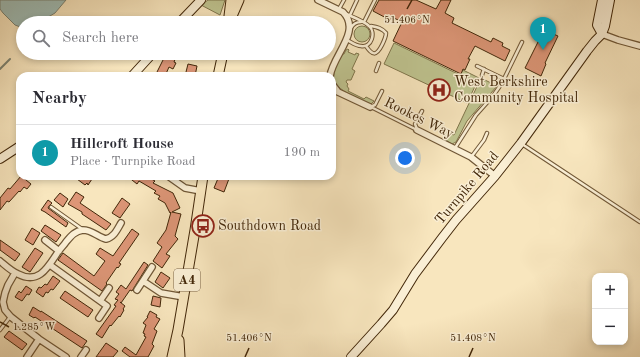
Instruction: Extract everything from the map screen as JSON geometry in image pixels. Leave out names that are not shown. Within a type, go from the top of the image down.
[{"type":"main road","points":[[231,16],[237,0]]},
{"type":"main road","points":[[219,72],[221,60]]},
{"type":"main road","name":"A4","points":[[172,357],[184,297],[202,180]]},
{"type":"main road","name":"A4","points":[[178,330],[180,357]]},
{"type":"street","points":[[186,16],[201,0]]},
{"type":"street","points":[[318,0],[341,11],[346,15],[349,22],[349,32],[336,60]]},
{"type":"street","points":[[602,0],[597,25],[602,34],[640,46]]},
{"type":"street","name":"Turnpike Road","points":[[351,357],[388,317],[422,265],[442,238],[521,143],[587,51],[602,34],[610,0]]},
{"type":"street","points":[[136,72],[147,60]]},
{"type":"street","points":[[331,72],[336,60]]},
{"type":"street","name":"Rookes Way","points":[[336,89],[338,92],[370,107]]},
{"type":"street","name":"Rookes Way","points":[[417,130],[471,157],[495,176]]},
{"type":"street","points":[[0,159],[16,149]]},
{"type":"street","points":[[174,180],[185,188],[201,191]]},
{"type":"street","points":[[0,261],[16,273],[33,277],[41,274],[50,265],[74,233],[84,230],[90,231],[106,239],[114,235],[121,224]]},
{"type":"street","points":[[45,240],[59,251]]},
{"type":"street","points":[[50,265],[107,306],[99,318]]},
{"type":"street","points":[[137,290],[152,268]]},
{"type":"street","points":[[16,273],[8,285],[4,298],[3,302],[5,310],[11,317],[66,357]]},
{"type":"street","points":[[143,281],[161,293],[184,297]]},
{"type":"street","points":[[100,301],[109,288]]},
{"type":"street","points":[[27,357],[39,338]]},
{"type":"street","points":[[81,357],[86,350]]},
{"type":"lane","points":[[344,0],[341,11],[370,26],[378,27],[386,32],[386,36],[380,50],[377,53],[374,54],[370,52],[366,46]]},
{"type":"lane","points":[[350,15],[357,0]]},
{"type":"lane","points":[[364,22],[375,0]]},
{"type":"lane","points":[[349,32],[352,25],[359,22],[364,22]]},
{"type":"lane","points":[[346,39],[362,47],[366,46],[373,37],[370,26]]},
{"type":"lane","points":[[455,148],[476,115],[493,96],[504,79],[522,42]]},
{"type":"lane","points":[[376,71],[379,63]]},
{"type":"lane","points":[[477,66],[504,79]]},
{"type":"lane","points":[[482,75],[484,69]]},
{"type":"lane","points":[[370,107],[375,105],[382,91]]},
{"type":"lane","name":"Rookes Way","points":[[370,107],[417,130]]},
{"type":"lane","points":[[417,130],[415,124],[422,111]]},
{"type":"lane","points":[[471,157],[484,140],[487,133]]},
{"type":"lane","points":[[521,143],[640,222]]},
{"type":"lane","points":[[51,207],[84,230]]},
{"type":"lane","points":[[0,330],[11,317]]},
{"type":"green space","points":[[208,0],[225,0],[220,15],[201,5]]},
{"type":"green space","points":[[362,26],[368,28],[370,34],[368,40],[362,42],[356,40],[354,34],[356,28]]},
{"type":"green space","points":[[394,43],[460,75],[463,70],[479,78],[467,103],[384,64]]},
{"type":"green space","points":[[348,49],[348,52],[355,55],[356,53],[359,54],[352,69],[355,71],[351,80],[347,80],[346,82],[348,84],[348,91],[364,99],[366,97],[374,101],[371,104],[343,91],[336,83],[336,72],[334,72],[342,54],[344,54]]},
{"type":"green space","points":[[481,78],[497,86],[467,121],[456,142],[452,144],[443,138],[446,132],[454,135]]},
{"type":"water","points":[[0,0],[66,0],[55,13],[50,16],[16,16],[16,25],[0,9]]},
{"type":"building","points":[[379,0],[416,0],[436,9],[441,0],[451,0],[445,13],[454,18],[452,23],[491,42],[493,38],[503,43],[502,46],[510,50],[505,61],[475,46],[468,59],[470,59],[465,70],[463,69],[461,74],[393,41],[402,22],[392,17],[390,20],[373,11]]},
{"type":"building","points":[[546,26],[552,30],[551,33],[558,36],[545,63],[546,64],[541,76],[525,68]]},
{"type":"building","points":[[163,60],[175,60],[174,62],[176,63],[173,69],[169,67],[167,72],[157,72]]},
{"type":"building","points":[[188,64],[197,66],[196,72],[186,72]]},
{"type":"building","points":[[18,180],[26,180],[31,184],[27,189],[24,187],[20,192],[19,191],[9,202],[7,201],[0,210],[0,198],[8,188],[10,189]]},
{"type":"building","points":[[78,180],[91,180],[88,185],[87,183],[85,185]]},
{"type":"building","points":[[132,180],[155,181],[153,183],[173,193],[180,208],[172,212],[181,214],[175,236],[178,239],[166,254],[170,256],[162,268],[153,261],[162,247],[157,243],[166,230],[171,212],[170,213],[165,203],[158,199],[160,196],[154,193],[156,191],[139,181],[137,184]]},
{"type":"building","points":[[217,180],[228,180],[224,192],[214,188]]},
{"type":"building","points":[[76,192],[84,197],[80,203],[111,224],[106,230],[82,214],[82,212],[68,204]]},
{"type":"building","points":[[60,193],[68,199],[63,207],[54,200]]},
{"type":"building","points":[[122,198],[130,204],[120,218],[112,213]]},
{"type":"building","points":[[48,200],[52,203],[48,208],[68,223],[66,227],[41,210]]},
{"type":"building","points":[[45,225],[61,235],[56,242],[41,231]]},
{"type":"building","points":[[32,228],[40,233],[33,245],[25,240]]},
{"type":"building","points":[[132,229],[139,234],[119,263],[121,264],[118,268],[117,267],[102,291],[58,260],[63,253],[94,276],[105,261],[96,254],[100,248],[113,256]]},
{"type":"building","points":[[0,240],[20,254],[15,261],[0,250]]},
{"type":"building","points":[[35,248],[43,253],[30,272],[22,267]]},
{"type":"building","points":[[144,262],[148,265],[132,291],[130,290],[121,303],[125,306],[120,317],[119,316],[111,326],[110,325],[102,338],[96,334],[116,306],[114,305],[118,300],[115,299],[119,294],[116,292],[121,285],[126,289]]},
{"type":"building","points":[[161,272],[170,278],[163,288],[155,282]]},
{"type":"building","points":[[53,276],[60,281],[53,290],[51,289],[48,293],[46,292],[43,297],[36,292],[39,287],[41,288],[45,284],[47,285]]},
{"type":"building","points":[[26,286],[32,290],[29,295],[27,294],[22,301],[15,297],[19,291],[21,293]]},
{"type":"building","points":[[65,291],[93,310],[88,317],[60,298]]},
{"type":"building","points":[[153,296],[161,298],[160,307],[151,305]]},
{"type":"building","points":[[33,307],[87,341],[82,348],[35,317],[34,318],[29,315]]},
{"type":"building","points":[[150,311],[157,315],[156,317],[160,319],[154,329],[157,331],[152,344],[154,346],[148,357],[130,357],[122,351],[125,347],[136,355],[146,337],[143,333],[146,325],[143,323],[148,317]]},
{"type":"building","points":[[9,331],[27,344],[22,350],[4,337]]},
{"type":"building","points":[[106,343],[118,351],[113,357],[96,357]]},
{"type":"waterway","points":[[0,69],[10,59]]},
{"type":"place","name":"Hillcroft House","points":[[543,50]]},
{"type":"place","name":"West Berkshire Community Hospital","points":[[439,90]]},
{"type":"place","name":"Southdown Road","points":[[203,226]]}]
